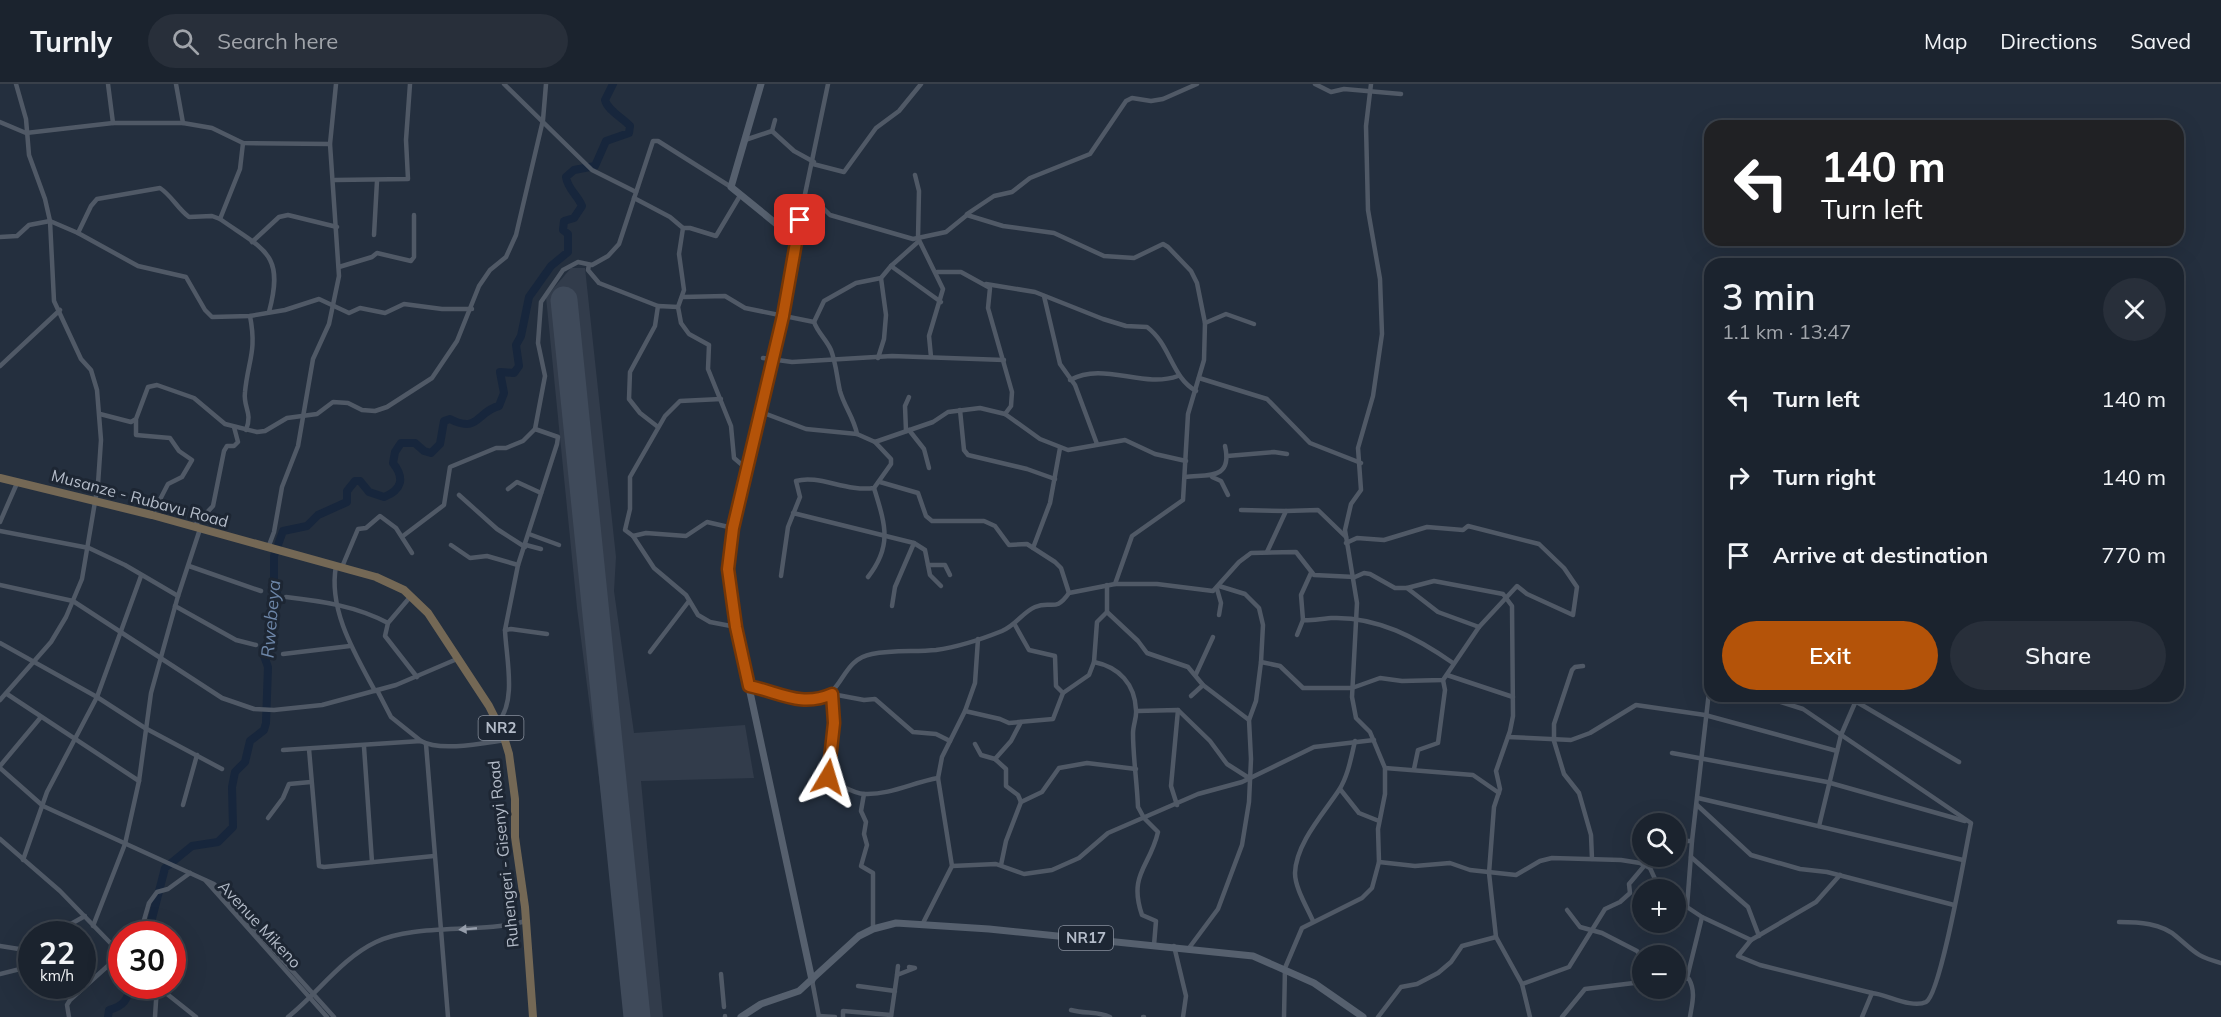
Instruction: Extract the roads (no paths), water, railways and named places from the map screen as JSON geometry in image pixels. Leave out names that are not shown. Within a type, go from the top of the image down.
[{"type":"highway","name":"Musanze - Rubavu Road","points":[[0,478],[152,515],[270,548]]},
{"type":"highway","name":"Ruhengeri - Gisenyi Road","points":[[270,548],[389,581],[411,596],[428,613],[498,722],[505,740],[514,790],[515,837],[526,921],[533,1017]]},
{"type":"main road","points":[[761,84],[731,187],[784,229],[795,242],[795,256],[733,528],[728,569],[736,627],[812,980]]},
{"type":"main road","name":"NR17","points":[[741,1017],[761,1004],[799,991],[842,950],[873,929],[896,924],[1174,946],[1253,957],[1285,968],[1314,983],[1363,1017]]},
{"type":"street","points":[[0,700],[51,642],[73,601],[86,566],[100,469],[100,414],[91,370],[81,359],[54,301],[50,221],[45,199],[29,155],[24,110],[16,84]]},
{"type":"street","points":[[108,84],[113,123]]},
{"type":"street","points":[[176,84],[183,123]]},
{"type":"street","points":[[270,548],[282,487],[298,446],[305,416],[314,359],[329,324],[339,267],[335,180],[330,144],[336,84]]},
{"type":"street","points":[[335,180],[408,179],[410,171],[406,140],[410,84]]},
{"type":"street","points":[[504,84],[592,170],[670,217],[683,228],[717,236],[741,194]]},
{"type":"street","points":[[152,515],[168,484],[182,477],[192,460],[179,451],[170,438],[136,435],[136,419],[148,387],[157,385],[194,398],[225,424],[246,430],[265,431],[287,418],[317,414],[333,402],[340,401],[362,410],[375,411],[387,407],[432,378],[457,341],[472,309],[479,286],[490,270],[506,257],[516,235],[543,120],[546,84]]},
{"type":"street","points":[[795,242],[806,199],[828,84]]},
{"type":"street","points":[[772,131],[794,151],[813,163],[844,172],[876,128],[899,111],[921,84]]},
{"type":"street","points":[[806,199],[817,202],[830,215],[913,239],[946,232],[994,195],[1012,192],[1030,178],[1090,154],[1126,101],[1132,98],[1151,101],[1163,99],[1197,84]]},
{"type":"street","points":[[1315,84],[1331,92],[1344,89],[1401,94]]},
{"type":"street","points":[[1284,1017],[1285,968],[1302,928],[1366,894],[1374,882],[1379,862],[1379,821],[1385,794],[1385,768],[1374,740],[1356,718],[1352,688],[1358,620],[1354,577],[1346,543],[1349,509],[1361,490],[1361,463],[1358,448],[1373,396],[1382,334],[1380,279],[1368,210],[1366,126],[1371,84]]},
{"type":"street","points":[[772,131],[775,120]]},
{"type":"street","points":[[0,122],[26,133],[113,123],[183,123],[212,128],[243,143],[330,144]]},
{"type":"street","points":[[745,140],[772,131]]},
{"type":"street","points":[[403,536],[444,505],[450,467],[496,448],[506,448],[523,441],[535,429],[545,376],[538,343],[541,302],[563,270],[578,262],[589,265],[608,256],[617,248],[656,140],[731,187]]},
{"type":"street","points":[[220,219],[240,169],[243,143]]},
{"type":"street","points":[[915,175],[919,191],[918,239],[937,272],[943,289],[929,336],[931,357]]},
{"type":"street","points":[[374,235],[377,181]]},
{"type":"street","points":[[78,233],[90,206],[97,199],[160,188],[170,195],[177,208],[189,217],[212,216],[220,219],[271,258],[275,272],[275,290],[269,312]]},
{"type":"street","points":[[252,242],[270,224],[288,215],[337,226]]},
{"type":"street","points":[[339,267],[372,257],[376,253],[411,261],[414,257],[414,215]]},
{"type":"street","points":[[967,215],[1003,226],[1054,233],[1111,257],[1134,258],[1157,245],[1168,246],[1185,264],[1197,283],[1205,323],[1206,347],[1188,414],[1185,477],[1181,504],[1132,536],[1115,584]]},
{"type":"street","points":[[0,236],[17,236],[29,225],[50,221],[78,233],[138,266],[186,277],[205,310],[212,317],[250,316],[319,299],[349,313],[360,308],[385,313],[404,304],[442,309],[472,309]]},
{"type":"street","points":[[683,228],[679,254],[683,297],[678,307],[684,330],[710,345],[708,369],[731,426],[734,458],[748,470]]},
{"type":"street","points":[[857,434],[855,423],[839,389],[829,345],[818,333],[814,322],[824,301],[856,283],[881,278],[918,239]]},
{"type":"street","points":[[589,265],[588,270],[599,283],[658,306],[678,307]]},
{"type":"street","points":[[891,266],[941,302]]},
{"type":"street","points":[[937,272],[962,272],[986,284],[1044,296],[1126,326],[1147,327],[1164,344],[1184,384],[1196,391]]},
{"type":"street","points":[[878,358],[884,339],[886,315],[881,278]]},
{"type":"street","points":[[986,284],[990,288],[988,308],[995,339],[1004,360],[1012,400],[1005,414]]},
{"type":"street","points":[[683,297],[725,296],[746,308],[814,322]]},
{"type":"street","points":[[1044,296],[1060,364],[1075,385],[1097,444]]},
{"type":"street","points":[[658,306],[655,326],[630,372],[629,399],[640,413],[658,427]]},
{"type":"street","points":[[0,366],[60,310]]},
{"type":"street","points":[[1205,323],[1226,314],[1254,324]]},
{"type":"street","points":[[246,430],[250,414],[244,397],[254,341],[250,316]]},
{"type":"street","points":[[763,358],[792,362],[931,357],[1004,360]]},
{"type":"street","points":[[1070,380],[1095,371],[1111,376],[1161,380],[1178,376]]},
{"type":"street","points":[[1199,378],[1267,399],[1310,443],[1361,463]]},
{"type":"street","points":[[909,397],[905,406],[908,430],[924,450],[928,468]]},
{"type":"street","points":[[721,399],[680,401],[665,416],[629,480],[630,509],[625,530],[633,536],[654,568],[686,595],[703,618],[736,627]]},
{"type":"street","points":[[874,442],[933,422],[948,412],[980,408],[1005,414],[1040,439],[1060,448],[1129,441],[1155,454],[1186,461]]},
{"type":"street","points":[[960,410],[964,450],[968,455],[1028,469],[1054,479]]},
{"type":"street","points":[[761,412],[806,429],[857,434],[874,442],[891,459],[874,489],[848,489],[804,479],[796,481],[800,497],[788,527],[781,576]]},
{"type":"street","points":[[100,414],[131,422],[136,419]]},
{"type":"street","points":[[95,921],[125,844],[139,781],[146,728],[161,657],[175,606],[189,566],[197,528],[213,506],[224,452],[227,446],[234,446],[238,442],[234,427]]},
{"type":"street","points":[[498,722],[505,714],[508,699],[505,630],[518,565],[526,546],[558,437],[535,429]]},
{"type":"street","points":[[1212,477],[1219,473],[1227,456],[1225,446]]},
{"type":"street","points":[[1034,548],[1050,503],[1060,448]]},
{"type":"street","points":[[1227,456],[1274,452],[1287,454]]},
{"type":"street","points":[[1185,477],[1212,477],[1221,481],[1228,495]]},
{"type":"street","points":[[0,522],[18,481]]},
{"type":"street","points":[[880,482],[918,493],[926,516],[932,521],[984,521],[995,526],[1009,545],[1027,544],[1034,548],[1061,568],[1070,593]]},
{"type":"street","points":[[508,489],[517,483],[542,493]]},
{"type":"street","points":[[868,577],[879,563],[886,534],[874,489]]},
{"type":"street","points":[[459,495],[497,529],[526,546],[541,549]]},
{"type":"street","points":[[1241,510],[1318,510],[1346,537]]},
{"type":"street","points":[[1267,552],[1286,511]]},
{"type":"street","points":[[793,513],[871,533],[886,534],[914,543],[925,550],[930,575],[940,586]]},
{"type":"street","points":[[412,553],[403,536],[386,519],[376,518],[366,528],[358,529],[339,567],[335,584],[350,646],[391,717],[423,743],[448,1017]]},
{"type":"street","points":[[633,536],[646,533],[686,536],[707,522],[733,528]]},
{"type":"street","points":[[1346,543],[1357,538],[1384,540],[1427,527],[1463,530],[1468,526],[1539,544],[1564,568],[1577,587],[1573,615],[1527,594],[1517,586],[1479,627],[1445,677],[1438,743],[1418,750],[1414,769]]},
{"type":"street","points":[[0,531],[89,548],[125,565],[178,596]]},
{"type":"street","points":[[529,534],[559,545]]},
{"type":"street","points":[[892,606],[895,587],[914,543]]},
{"type":"street","points":[[451,545],[470,558],[488,556],[518,565]]},
{"type":"street","points":[[938,778],[864,795],[828,777],[834,723],[832,694],[856,659],[872,654],[938,650],[978,639],[1015,625],[1032,608],[1062,604],[1070,593],[1107,585],[1157,584],[1213,591],[1251,553],[1296,552],[1304,559],[1311,573]]},
{"type":"street","points":[[928,565],[945,565],[950,575]]},
{"type":"street","points":[[189,566],[261,591]]},
{"type":"street","points":[[1311,573],[1354,577],[1364,573],[1370,574],[1395,588],[1442,582],[1467,589],[1493,591],[1508,598],[1514,612],[1511,638],[1513,697],[1508,737],[1496,771],[1500,787],[1494,807],[1489,873],[1496,937],[1522,984],[1530,1017]]},
{"type":"street","points":[[1297,635],[1303,620],[1301,595],[1311,573]]},
{"type":"street","points":[[23,860],[43,806],[97,697],[141,576]]},
{"type":"street","points":[[0,585],[73,601],[222,698],[254,709],[274,710],[322,705],[376,691],[417,677],[458,658]]},
{"type":"street","points":[[965,711],[1008,723],[1053,718],[1063,693],[1086,678],[1094,662],[1097,622],[1107,612],[1107,585]]},
{"type":"street","points":[[1218,588],[1221,603],[1219,615]]},
{"type":"street","points":[[1189,948],[1218,909],[1235,865],[1248,814],[1251,759],[1249,720],[1256,701],[1261,662],[1263,625],[1259,608],[1245,594],[1218,588]]},
{"type":"street","points":[[1407,588],[1438,612],[1479,627]]},
{"type":"street","points":[[411,596],[385,629],[387,639],[417,677]]},
{"type":"street","points":[[286,597],[339,605],[388,623]]},
{"type":"street","points":[[650,652],[689,601]]},
{"type":"street","points":[[175,606],[236,640],[256,645]]},
{"type":"street","points":[[1107,612],[1127,628],[1152,657],[1188,667],[1203,685],[1249,720]]},
{"type":"street","points":[[1303,620],[1358,620],[1389,627],[1408,635],[1453,663]]},
{"type":"street","points":[[1015,625],[1029,650],[1055,656],[1056,686],[1063,693]]},
{"type":"street","points":[[505,630],[547,634]]},
{"type":"street","points":[[1196,674],[1213,637]]},
{"type":"street","points":[[922,925],[952,866],[938,778],[940,764],[965,711],[978,671],[978,639]]},
{"type":"street","points":[[0,643],[36,661],[146,728],[222,768]]},
{"type":"street","points":[[282,654],[350,646]]},
{"type":"street","points":[[1094,662],[1106,665],[1128,680],[1137,711],[1133,733],[1138,807],[1144,818],[1158,832],[1138,876],[1137,900],[1142,915],[1156,921],[1154,945]]},
{"type":"street","points":[[1261,662],[1280,666],[1303,688],[1352,688],[1380,678],[1402,681],[1445,677],[1513,697]]},
{"type":"street","points":[[1583,666],[1572,670],[1554,724],[1554,741],[1564,774],[1579,793],[1591,836],[1592,859]]},
{"type":"street","points":[[1191,696],[1203,685]]},
{"type":"street","points":[[749,686],[796,700],[813,701],[832,694],[864,700],[875,699],[913,732],[936,734],[950,741]]},
{"type":"street","points":[[7,694],[139,781]]},
{"type":"street","points":[[1707,702],[1690,857],[1687,907],[1702,917],[1751,940]]},
{"type":"street","points":[[1783,702],[1803,710],[1971,823]]},
{"type":"street","points":[[1819,826],[1827,782],[1841,735],[1856,702]]},
{"type":"street","points":[[1862,702],[1959,762]]},
{"type":"street","points":[[1508,737],[1554,741],[1571,740],[1590,734],[1636,705],[1705,715],[1837,751]]},
{"type":"street","points":[[1137,711],[1178,710],[1210,741],[1227,764],[1249,778]]},
{"type":"street","points":[[1177,805],[1171,786],[1178,710]]},
{"type":"street","points":[[0,767],[41,717]]},
{"type":"street","points":[[995,759],[1003,747],[1011,741],[1021,722]]},
{"type":"street","points":[[283,750],[423,743],[454,745],[505,740]]},
{"type":"street","points":[[952,866],[1000,865],[1024,874],[1052,870],[1079,858],[1108,832],[1177,805],[1198,794],[1249,778],[1314,747],[1374,740]]},
{"type":"street","points":[[1313,921],[1298,885],[1295,874],[1297,864],[1300,852],[1340,789],[1355,741]]},
{"type":"street","points":[[975,744],[981,754],[995,759],[1005,769],[1006,786],[1018,795],[1021,802]]},
{"type":"street","points":[[364,747],[372,862]]},
{"type":"street","points":[[309,749],[317,863],[324,867],[434,856]]},
{"type":"street","points":[[1672,753],[1827,782],[1971,823]]},
{"type":"street","points":[[183,805],[197,755]]},
{"type":"street","points":[[1000,865],[1006,841],[1021,802],[1042,792],[1054,772],[1063,766],[1102,763],[1136,769]]},
{"type":"street","name":"Avenue Mikeno","points":[[0,767],[43,806],[217,887],[334,1017]]},
{"type":"street","points":[[1385,768],[1473,775],[1499,794]]},
{"type":"street","points":[[268,818],[283,798],[289,784],[311,782]]},
{"type":"street","points":[[1340,789],[1359,813],[1379,821]]},
{"type":"street","points":[[864,795],[861,811],[866,822],[864,834],[867,845],[861,866],[873,873],[873,929]]},
{"type":"street","points":[[1698,798],[1963,860]]},
{"type":"street","points":[[1697,805],[1751,855],[1800,869],[1840,875],[1954,905]]},
{"type":"street","points":[[1840,875],[1816,902],[1751,940],[1740,952],[1739,958],[1905,1001],[1927,1001],[1940,972],[1971,823]]},
{"type":"street","points":[[0,839],[89,921]]},
{"type":"street","points":[[1686,841],[1692,841]]},
{"type":"street","points":[[1690,857],[1748,907],[1759,936]]},
{"type":"street","points":[[1379,862],[1415,866],[1450,863],[1489,873],[1516,875],[1540,861],[1552,858],[1632,862]]},
{"type":"street","points":[[1522,984],[1569,967],[1608,906],[1620,902],[1630,893],[1629,884],[1643,867]]},
{"type":"street","points":[[1650,868],[1655,879]]},
{"type":"street","points":[[144,921],[149,903],[157,892],[166,890],[190,873]]},
{"type":"street","points":[[1567,910],[1576,924],[1632,949]]},
{"type":"street","points":[[76,921],[85,916]]},
{"type":"street","points":[[1689,1017],[1693,999],[1692,985],[1687,978],[1702,917]]},
{"type":"street","points":[[288,1017],[353,957],[376,942],[406,934],[490,928],[526,921]]},
{"type":"street","points":[[2119,922],[2144,922],[2176,935],[2199,957],[2221,963]]},
{"type":"street","points":[[96,929],[108,941]]},
{"type":"street","points":[[1378,1017],[1401,987],[1416,984],[1438,973],[1451,962],[1462,946],[1496,937]]},
{"type":"street","points":[[0,946],[18,949]]},
{"type":"street","points":[[1174,946],[1186,996],[1184,1017]]},
{"type":"street","points":[[69,1017],[67,1005],[70,1000],[108,966]]},
{"type":"street","points":[[843,1017],[843,1011],[891,1016],[898,966]]},
{"type":"street","points":[[897,975],[915,968],[909,967]]},
{"type":"street","points":[[0,974],[18,970]]},
{"type":"street","points":[[721,974],[724,1007]]},
{"type":"street","points":[[812,980],[819,1017],[835,1017]]},
{"type":"street","points":[[1562,1017],[1585,989],[1592,986],[1632,983]]},
{"type":"street","points":[[858,986],[895,992]]},
{"type":"street","points":[[1862,1017],[1872,993]]},
{"type":"street","name":"Avenue Mikeno","points":[[313,995],[327,1017]]},
{"type":"street","points":[[155,1017],[156,999]]},
{"type":"street","points":[[173,999],[196,1017]]},
{"type":"street","points":[[1071,1010],[1085,1015],[1099,1012],[1110,1017]]},
{"type":"waterway","name":"Rwebeya","points":[[151,921],[165,868],[192,846],[218,842],[233,827],[232,787],[235,772],[245,762],[250,741],[264,730],[266,723],[268,667],[264,656],[271,637],[277,593],[274,585],[274,556],[283,531],[307,526],[318,515],[347,502],[347,491],[355,481],[360,481],[369,492],[384,497],[390,494],[400,483],[397,468],[393,463],[395,452],[401,443],[415,443],[424,451],[431,453],[440,444],[444,421],[450,419],[460,423],[472,423],[486,412],[499,406],[504,393],[500,372],[514,373],[519,366],[516,345],[521,336],[529,297],[551,266],[568,252],[568,234],[563,230],[564,221],[574,218],[582,206],[566,177],[574,170],[595,166],[606,141],[629,133],[630,126],[612,111],[605,100],[613,84]]},
{"type":"waterway","name":"Rwebeya","points":[[108,1017],[109,1010],[118,1007],[126,999]]}]
